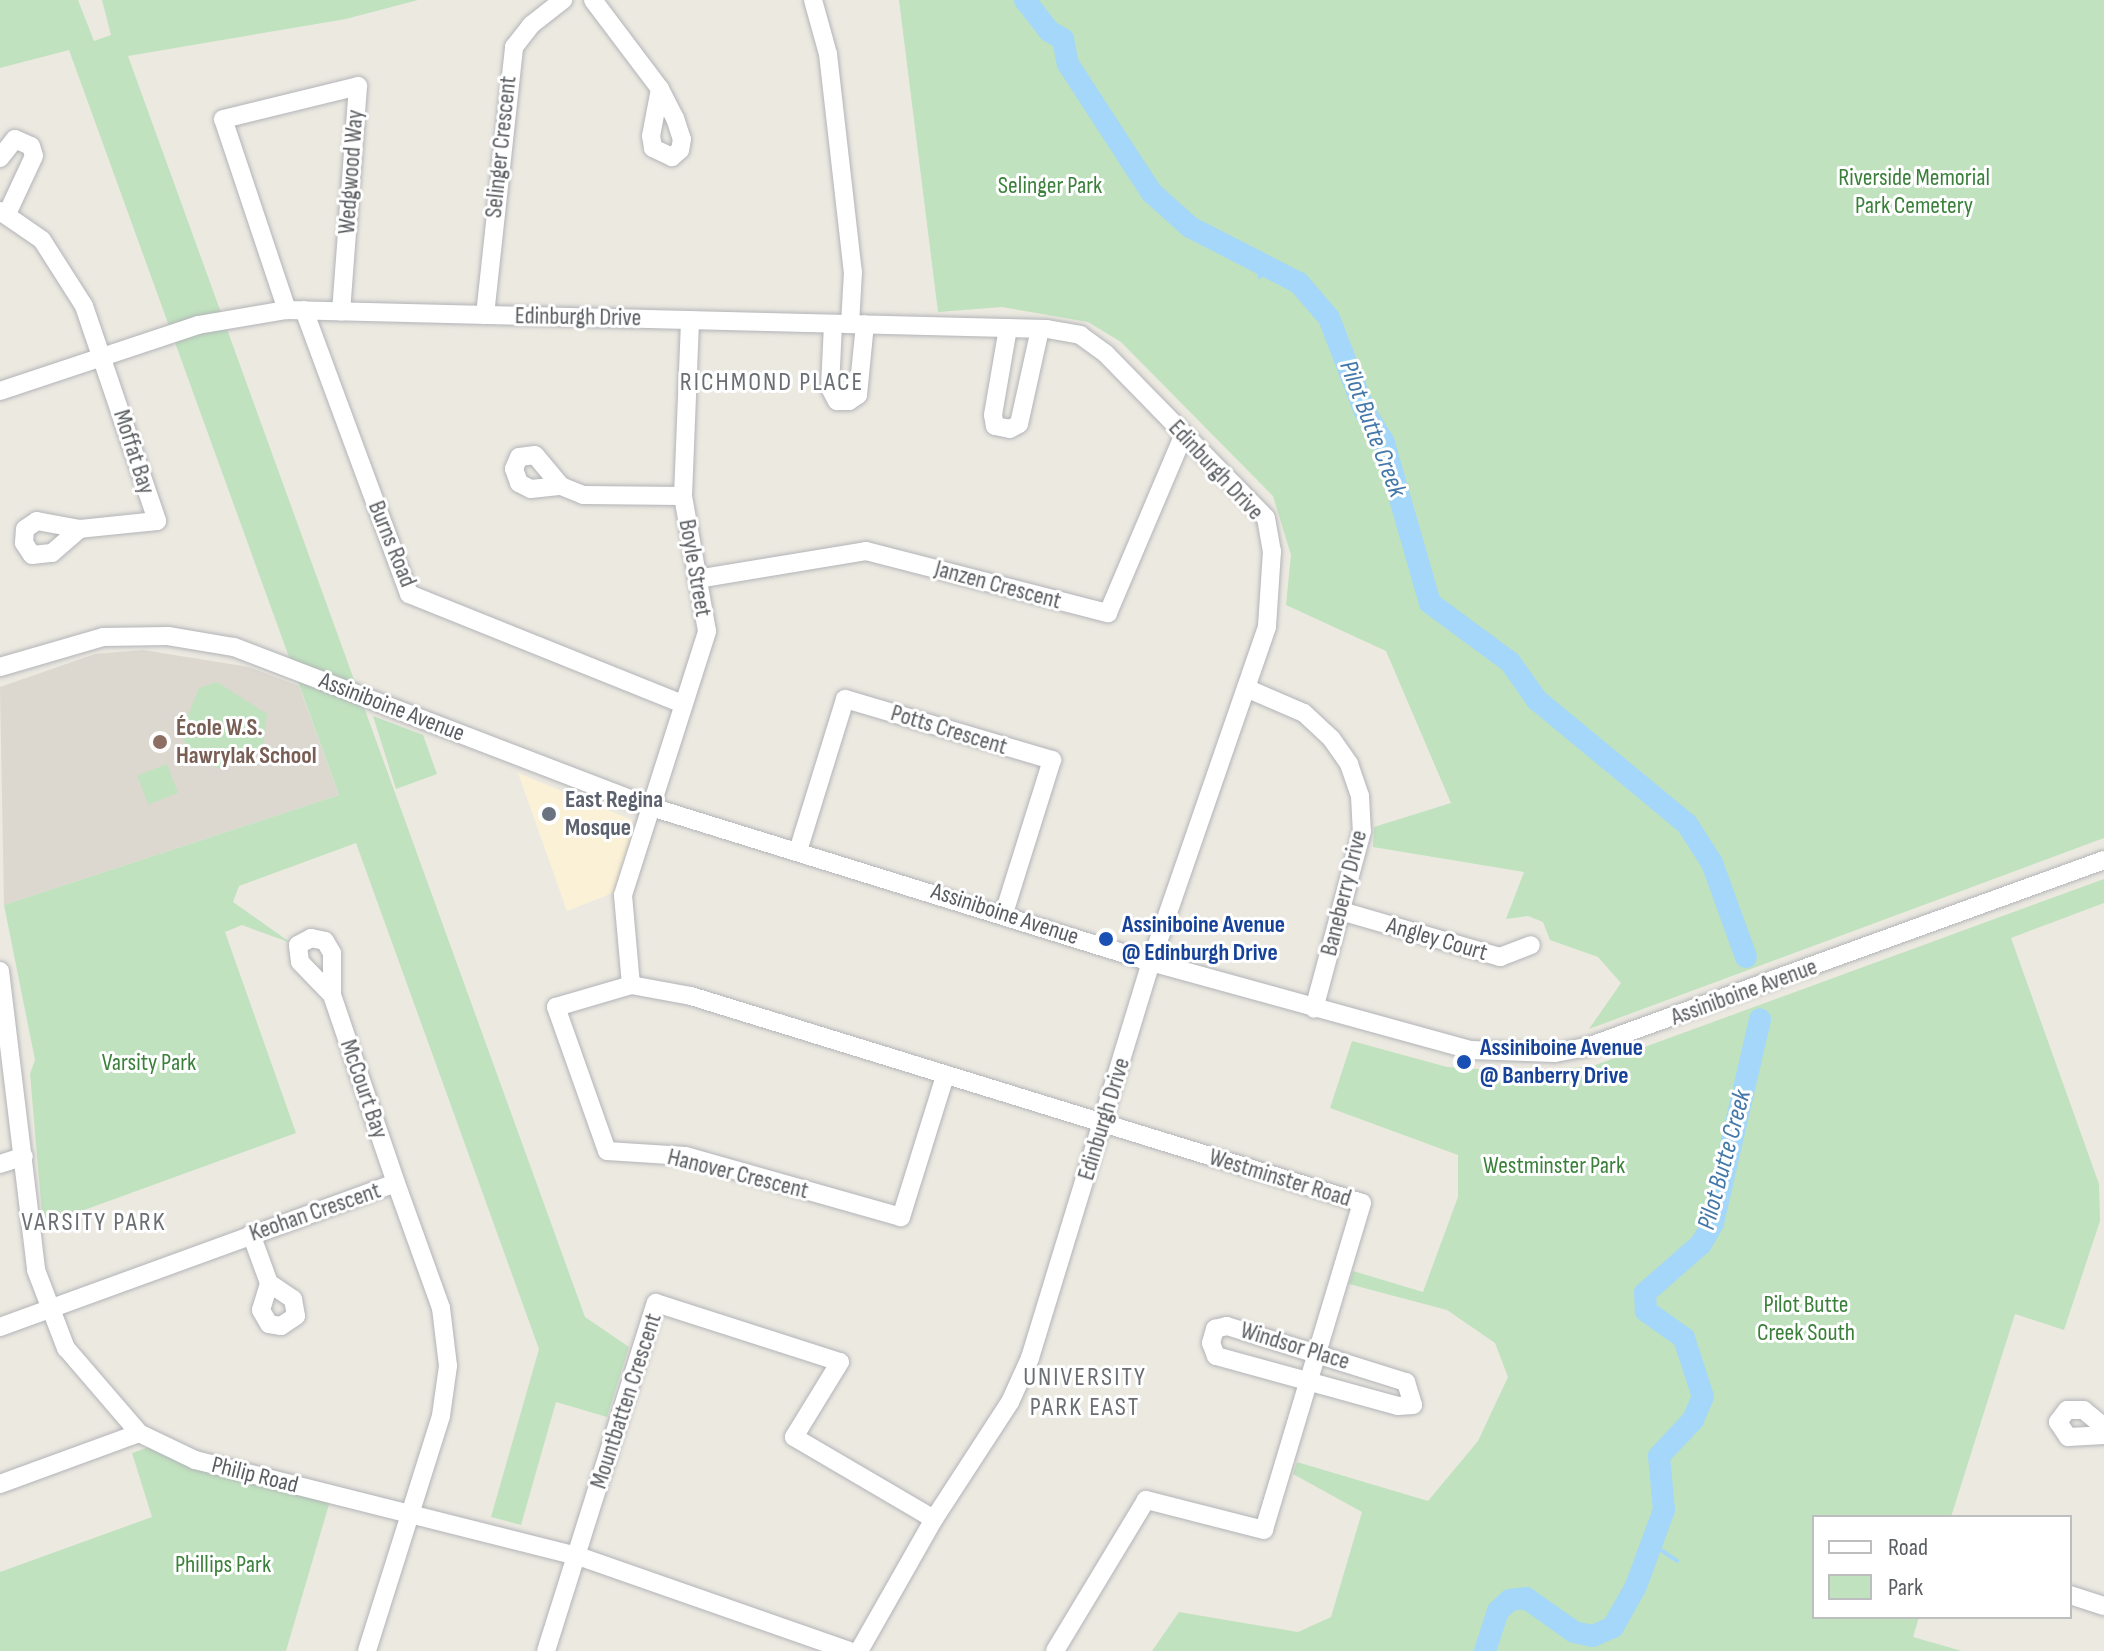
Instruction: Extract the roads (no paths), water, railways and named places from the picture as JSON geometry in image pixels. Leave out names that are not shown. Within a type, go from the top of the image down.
[{"type":"street","name":"Selinger Crescent","points":[[485,315],[514,47],[531,25],[563,0]]},
{"type":"street","points":[[593,0],[660,89]]},
{"type":"street","points":[[813,0],[828,54],[853,272],[849,324]]},
{"type":"street","name":"Wedgwood Way","points":[[296,310],[223,119],[358,86],[341,311]]},
{"type":"street","points":[[0,158],[15,139],[31,146],[34,156],[3,212],[42,240],[84,306],[102,354]]},
{"type":"street","name":"Edinburgh Drive","points":[[0,391],[102,354],[198,325],[296,310],[1040,329],[1080,335],[1106,354],[1266,518],[1272,551],[1267,627],[1151,962],[1030,1358],[1010,1402],[934,1519],[859,1651]]},
{"type":"street","name":"Burns Road","points":[[296,310],[409,594],[682,704]]},
{"type":"street","name":"Boyle Street","points":[[631,985],[623,895],[648,806],[707,631],[683,496],[690,320]]},
{"type":"street","points":[[1008,328],[993,415],[995,426],[1010,429],[1019,424],[1040,329]]},
{"type":"street","name":"Moffat Bay","points":[[80,529],[157,521],[102,354]]},
{"type":"street","name":"Janzen Crescent","points":[[697,579],[866,551],[1108,613],[1184,434]]},
{"type":"street","points":[[561,486],[583,495],[683,496]]},
{"type":"street","name":"Assiniboine Avenue","points":[[0,667],[103,637],[168,636],[234,647],[648,806],[1004,913],[1151,962],[1471,1050],[1555,1053],[1658,1024],[2104,860]]},
{"type":"street","name":"Baneberry Drive","points":[[1246,688],[1304,713],[1349,764],[1360,796],[1362,831],[1314,1009]]},
{"type":"street","name":"Potts Crescent","points":[[798,851],[845,699],[1052,760],[1004,913]]},
{"type":"street","name":"Angley Court","points":[[1341,911],[1500,957],[1531,945]]},
{"type":"street","name":"Philip Road","points":[[0,971],[36,1270],[66,1348],[139,1433],[195,1460],[578,1556],[849,1651]]},
{"type":"street","name":"Westminster Road","points":[[631,985],[691,996],[1362,1203],[1264,1530],[1146,1500],[1055,1651]]},
{"type":"street","name":"Hanover Crescent","points":[[631,985],[556,1007],[607,1151],[685,1156],[901,1217],[945,1076]]},
{"type":"street","name":"McCourt Bay","points":[[332,995],[396,1183]]},
{"type":"street","points":[[0,1164],[24,1156]]},
{"type":"street","name":"Keohan Crescent","points":[[0,1327],[396,1183],[441,1308],[448,1366],[441,1416],[367,1651]]},
{"type":"street","points":[[251,1234],[269,1283]]},
{"type":"street","name":"Mountbatten Crescent","points":[[578,1556],[656,1303],[840,1362],[794,1437],[934,1519]]},
{"type":"street","name":"Windsor Place","points":[[1227,1326],[1319,1352],[1406,1382],[1413,1405],[1398,1406],[1309,1381],[1216,1356],[1211,1343],[1215,1329],[1227,1326]]},
{"type":"street","points":[[2104,1427],[2084,1410],[2067,1410],[2058,1422],[2068,1437],[2104,1435]]},
{"type":"street","points":[[0,1484],[139,1433]]},
{"type":"street","points":[[546,1651],[578,1556]]},
{"type":"street","points":[[2072,1596],[2104,1606]]},
{"type":"waterway","name":"Pilot Butte Creek","points":[[1025,0],[1049,31],[1063,39],[1068,64],[1151,192],[1190,227],[1299,283],[1329,318],[1365,412],[1384,443],[1430,603],[1510,662],[1537,700],[1687,824],[1712,863],[1746,957]]},
{"type":"waterway","points":[[1260,262],[1260,277]]},
{"type":"waterway","name":"Pilot Butte Creek","points":[[1485,1651],[1498,1611],[1510,1600],[1526,1598],[1574,1632],[1593,1636],[1613,1627],[1636,1586],[1664,1510],[1659,1456],[1693,1420],[1703,1397],[1684,1338],[1646,1311],[1645,1293],[1701,1244],[1713,1223],[1760,1019]]},
{"type":"waterway","points":[[1657,1534],[1658,1548],[1677,1561]]},
{"type":"place","name":"École W.S. Hawrylak School","points":[[160,742]]},
{"type":"place","name":"East Regina Mosque","points":[[549,814]]},
{"type":"place","name":"Assiniboine Avenue @ Edinburgh Drive","points":[[1106,939]]},
{"type":"place","name":"Assiniboine Avenue @ Banberry Drive","points":[[1464,1062]]},
{"type":"district","name":"RICHMOND PLACE","points":[[772,383]]},
{"type":"district","name":"VARSITY PARK","points":[[94,1223]]},
{"type":"district","name":"UNIVERSITY PARK EAST","points":[[1085,1393]]},
{"type":"park label","name":"Selinger Park","points":[[1050,186]]},
{"type":"park label","name":"Riverside Memorial Park Cemetery","points":[[1914,192]]},
{"type":"park label","name":"Varsity Park","points":[[149,1063]]},
{"type":"park label","name":"Westminster Park","points":[[1554,1166]]},
{"type":"park label","name":"Pilot Butte Creek South","points":[[1806,1319]]},
{"type":"park label","name":"Phillips Park","points":[[223,1565]]}]
